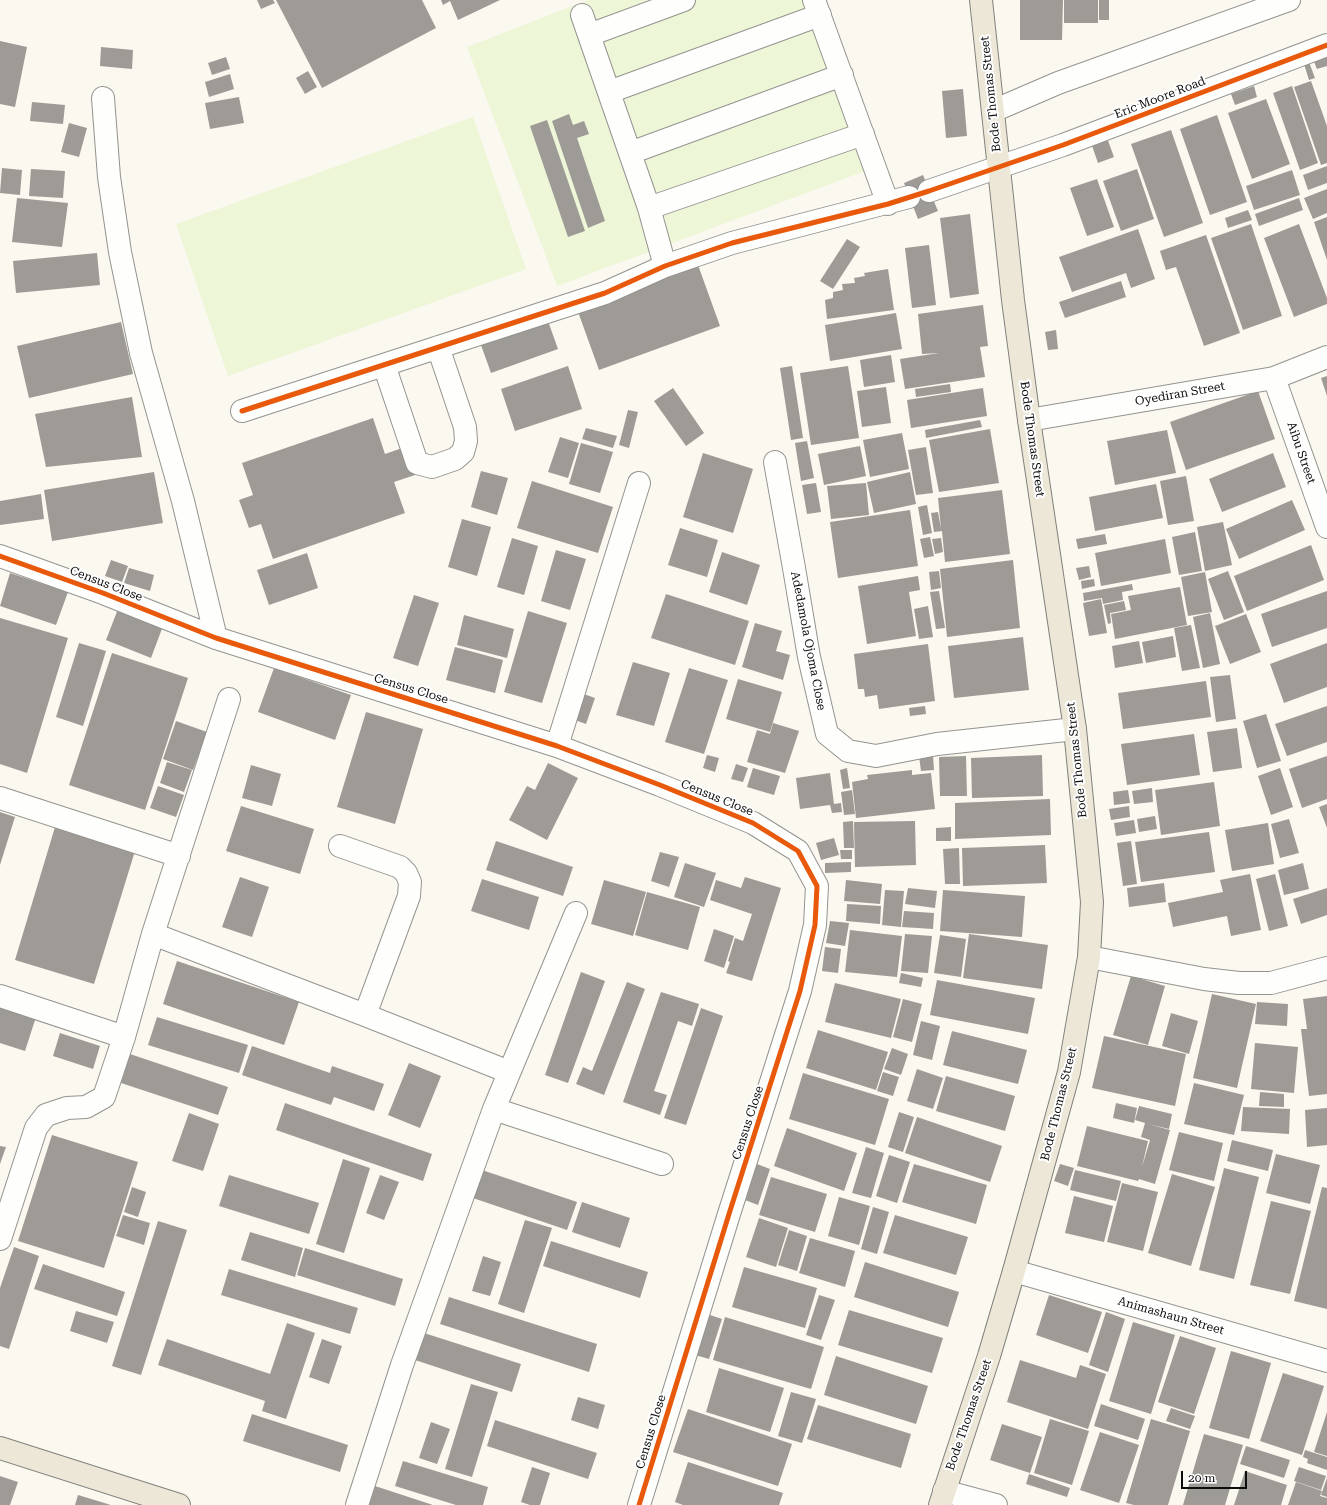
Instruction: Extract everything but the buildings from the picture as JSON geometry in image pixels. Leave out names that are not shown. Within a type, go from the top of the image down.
[{"type":"main road","name":"Bode Thomas Street","points":[[942,1498],[989,1356],[1069,1072],[1089,957],[1092,902],[1074,729],[1013,300],[981,0]]},
{"type":"main road","points":[[0,1448],[180,1505]]},
{"type":"street","points":[[665,266],[649,208],[585,25],[684,0]]},
{"type":"street","points":[[993,111],[1058,83],[1289,0]]},
{"type":"street","points":[[609,92],[817,7],[888,204]]},
{"type":"street","name":"Eric Moore Road","points":[[242,411],[605,293],[665,266],[732,243],[888,204],[919,194],[1070,143],[1327,45]]},
{"type":"street","points":[[630,153],[842,75]]},
{"type":"street","points":[[103,98],[109,177],[120,252],[141,352],[183,501],[216,638]]},
{"type":"street","points":[[649,208],[862,134]]},
{"type":"street","points":[[384,365],[417,463],[432,467],[455,458],[463,452],[466,441],[465,427],[438,347]]},
{"type":"street","name":"Oyediran Street","points":[[1029,420],[1274,378],[1327,357]]},
{"type":"street","name":"Aibu Street","points":[[1274,378],[1327,527]]},
{"type":"street","name":"Adedamola Ojoma Close","points":[[775,462],[809,657],[827,734],[848,751],[876,756],[937,744],[1074,729]]},
{"type":"street","points":[[557,746],[639,483]]},
{"type":"street","name":"Census Close","points":[[0,556],[103,593],[216,638],[557,746],[660,785],[753,823],[798,851],[817,886],[815,925],[800,991],[639,1505]]},
{"type":"street","points":[[0,1239],[36,1128],[46,1115],[67,1108],[86,1107],[104,1097],[124,1037],[153,934],[229,700]]},
{"type":"street","points":[[0,798],[179,856]]},
{"type":"street","points":[[340,846],[400,867],[406,873],[410,882],[409,896],[365,1015]]},
{"type":"street","points":[[357,1505],[402,1365],[494,1109],[576,913]]},
{"type":"street","points":[[153,934],[510,1072]]},
{"type":"street","points":[[1089,957],[1204,979],[1239,983],[1271,983],[1327,968]]},
{"type":"street","points":[[0,996],[124,1037]]},
{"type":"street","points":[[494,1109],[662,1164]]},
{"type":"street","name":"Animashaun Street","points":[[1014,1271],[1327,1361]]},
{"type":"street","points":[[942,1498],[996,1505]]},
{"type":"green space","points":[[588,0],[823,0],[884,164],[557,286],[467,47]]},
{"type":"green space","points":[[473,117],[526,269],[228,376],[176,224]]},
{"type":"cycle path","points":[[242,411],[605,293],[665,266],[732,243],[888,204],[929,191],[1063,145],[1327,45]]},
{"type":"cycle path","points":[[0,556],[103,593],[216,638],[557,746],[660,785],[753,823],[798,851],[817,886],[815,925],[800,991],[639,1505]]}]
